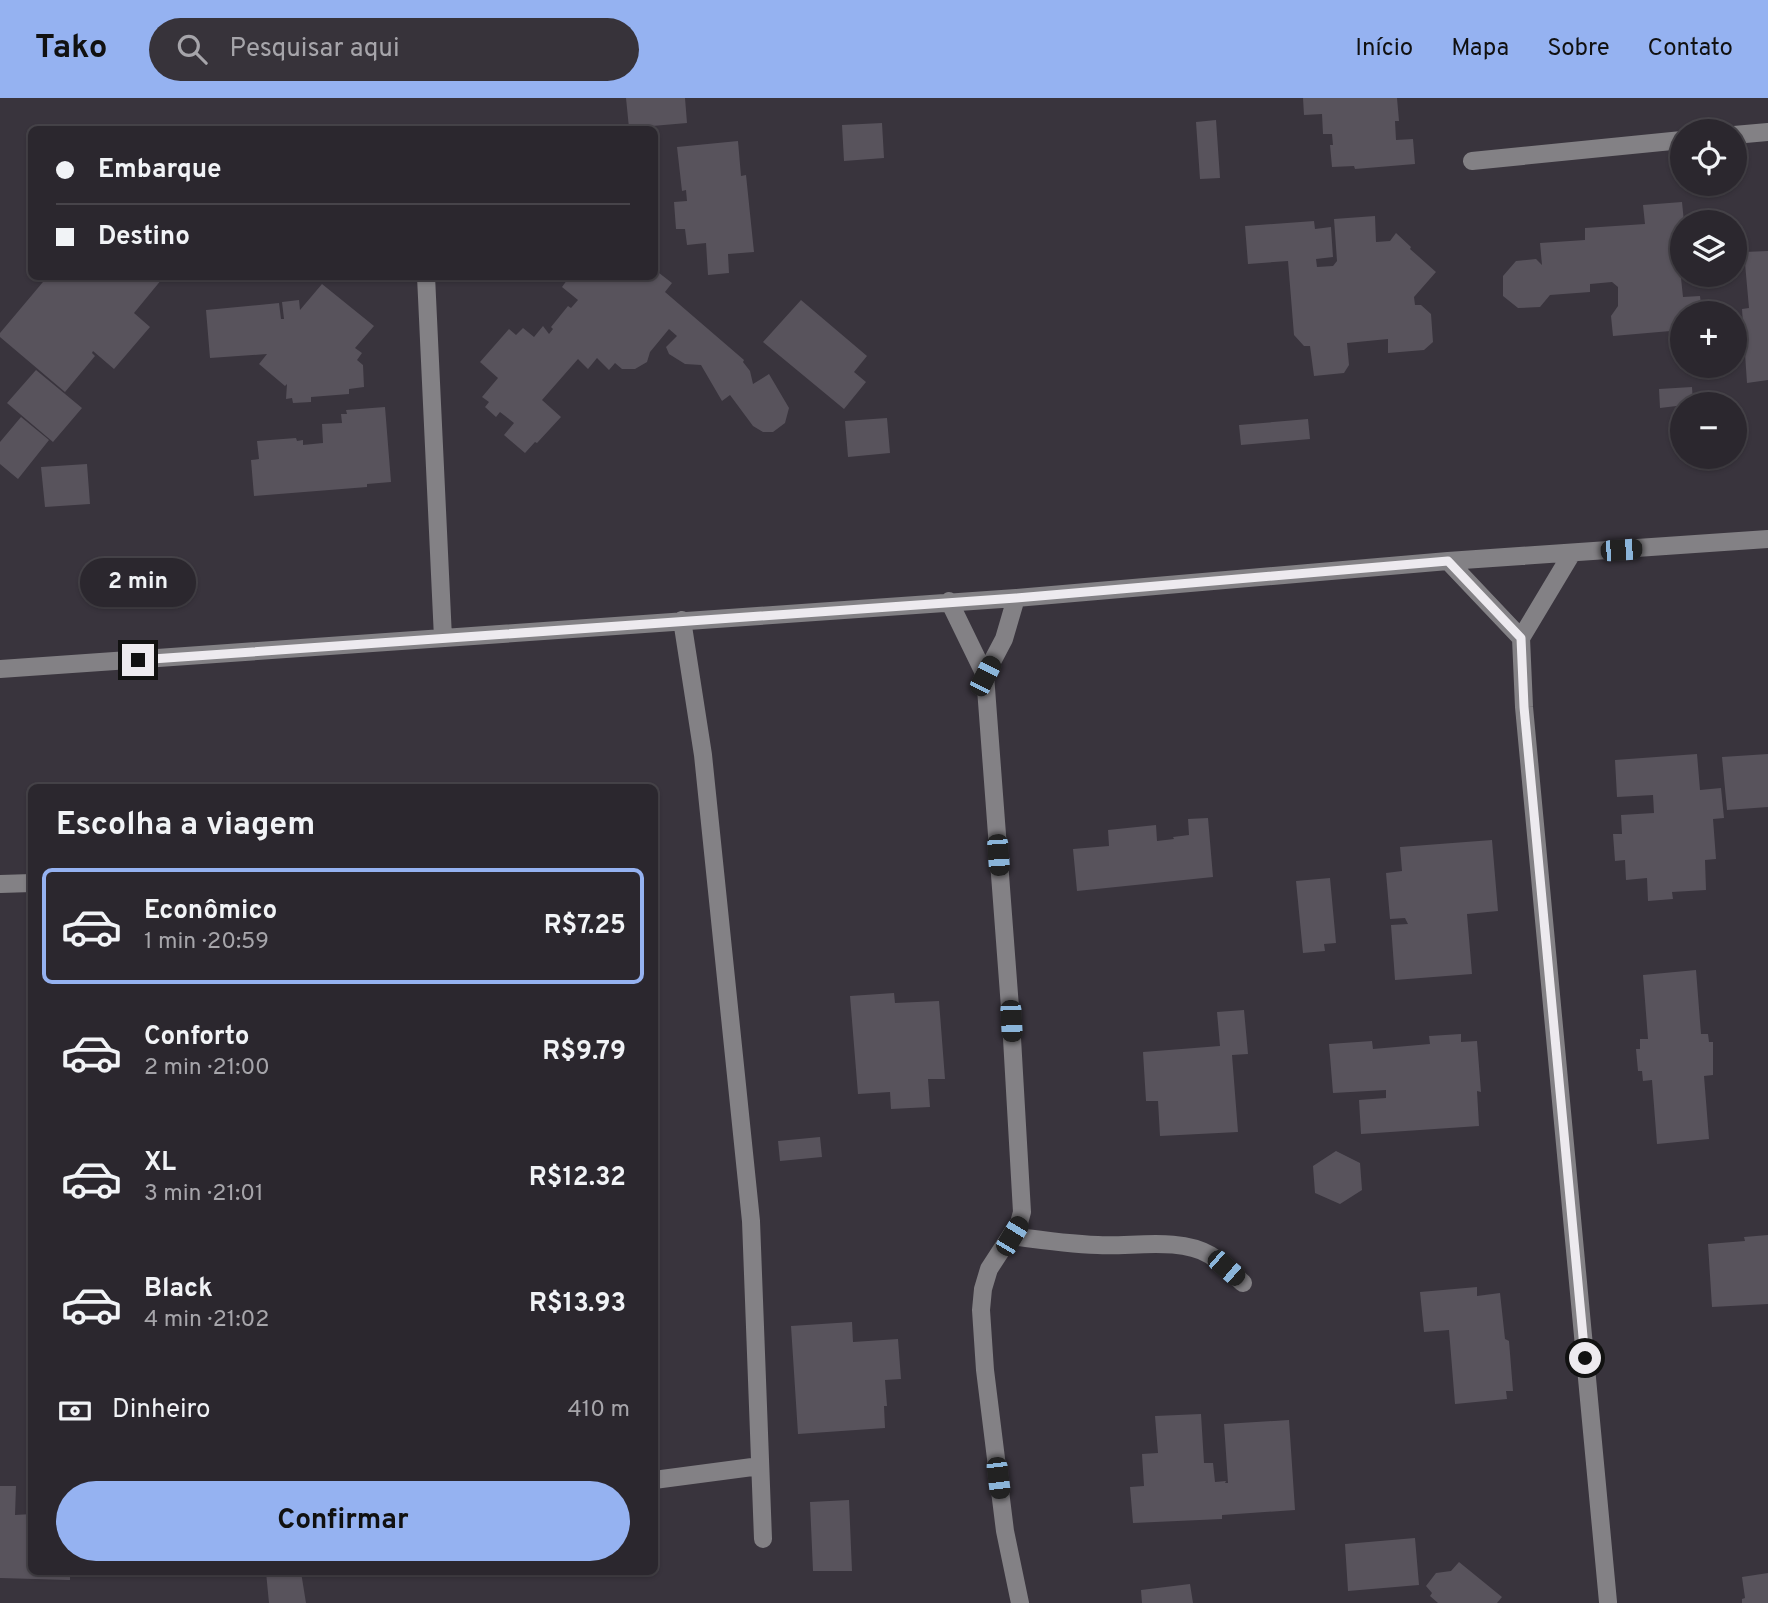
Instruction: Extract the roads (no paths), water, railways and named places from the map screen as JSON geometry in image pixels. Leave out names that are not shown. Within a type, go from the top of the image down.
[{"type":"street","points":[[1747,134],[1768,132]]},
{"type":"street","points":[[1472,161],[1670,141]]},
{"type":"street","points":[[426,280],[443,638]]},
{"type":"street","points":[[0,669],[1016,598],[1448,561],[1768,539]]},
{"type":"street","points":[[1572,553],[1521,638],[1524,707],[1608,1602]]},
{"type":"street","points":[[1448,561],[1521,638]]},
{"type":"street","points":[[985,676],[1004,639],[1016,598]]},
{"type":"street","points":[[949,601],[985,676],[1022,1212],[1020,1223],[989,1269],[981,1310],[985,1370],[1005,1531],[1020,1603]]},
{"type":"street","points":[[682,620],[703,755],[751,1221],[763,1539]]},
{"type":"street","points":[[0,884],[28,883]]},
{"type":"street","points":[[1012,1236],[1074,1244],[1130,1246],[1160,1243],[1184,1246],[1209,1254],[1243,1283]]},
{"type":"street","points":[[658,1479],[760,1466]]}]
